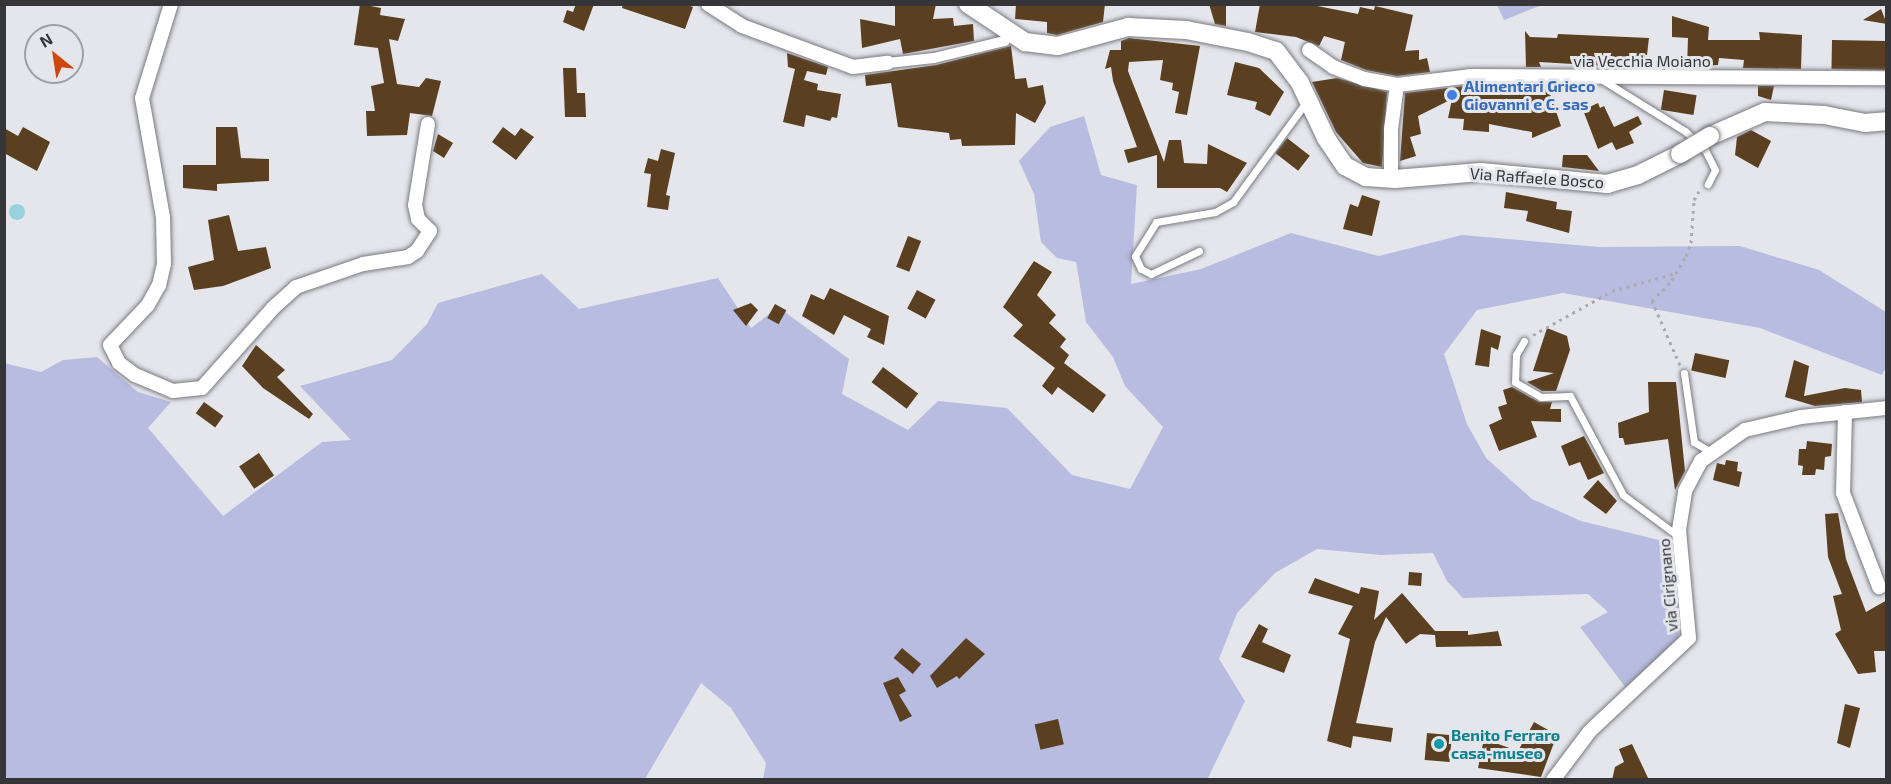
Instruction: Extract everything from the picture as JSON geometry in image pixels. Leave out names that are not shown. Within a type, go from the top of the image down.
[{"type":"street","points":[[171,4],[142,99],[164,217],[164,264],[159,285],[148,305],[110,345],[119,363],[135,375],[173,391],[202,388],[274,306],[296,287],[363,264],[408,257],[417,251],[430,231],[418,219],[416,205],[428,124]]},
{"type":"street","points":[[708,4],[742,26],[853,67],[934,58],[1005,41]]},
{"type":"street","name":"Via Raffaele Bosco","points":[[968,4],[1025,42],[1058,46],[1128,27],[1186,30],[1248,42],[1276,51],[1290,68],[1326,138],[1345,166],[1366,177],[1391,179],[1481,172],[1607,184],[1638,175],[1710,136],[1765,112],[1824,115],[1864,123],[1887,122]]},
{"type":"street","name":"via Vecchia Moiano","points":[[1309,50],[1333,67],[1364,79],[1397,85],[1471,76],[1887,78]]},
{"type":"street","points":[[1391,179],[1391,129],[1397,85]]},
{"type":"street","name":"via Cirignano","points":[[1553,780],[1590,731],[1689,638],[1680,538],[1685,491],[1701,461],[1745,430],[1801,417],[1887,408]]},
{"type":"street","points":[[1845,412],[1844,493],[1879,587]]},
{"type":"lane","points":[[1594,75],[1685,131],[1705,150],[1715,170],[1708,184]]},
{"type":"lane","points":[[1198,251],[1151,274],[1141,269],[1135,256],[1156,222],[1215,212],[1233,202],[1308,100]]},
{"type":"lane","points":[[1524,341],[1515,355],[1515,382],[1541,397],[1570,396],[1623,495],[1680,538]]},
{"type":"lane","points":[[1684,373],[1694,442],[1712,453]]},
{"type":"path","points":[[1684,373],[1652,301],[1676,273],[1691,243],[1694,200],[1708,184]]},
{"type":"path","points":[[1524,341],[1612,291],[1676,273]]},
{"type":"shaded area","points":[[1497,5],[1542,5],[1504,20]]},
{"type":"shaded area","points":[[1084,116],[1101,175],[1137,185],[1131,284],[1201,269],[1291,233],[1379,256],[1462,235],[1599,247],[1740,246],[1819,270],[1886,312],[1886,367],[1882,375],[1760,328],[1563,293],[1477,310],[1444,354],[1467,424],[1486,458],[1532,499],[1581,521],[1671,543],[1679,641],[1626,688],[1580,627],[1608,612],[1588,594],[1463,598],[1447,581],[1433,553],[1381,555],[1317,549],[1275,573],[1237,613],[1219,659],[1245,701],[1207,780],[763,779],[766,763],[731,708],[701,683],[645,779],[5,779],[4,363],[41,372],[63,360],[97,357],[138,392],[171,402],[148,428],[223,516],[322,442],[351,440],[300,386],[392,360],[427,324],[438,303],[542,274],[579,309],[718,278],[751,328],[778,307],[849,359],[842,394],[908,430],[938,401],[1007,408],[1072,475],[1130,489],[1163,427],[1125,386],[1113,357],[1086,322],[1076,262],[1057,258],[1041,242],[1034,194],[1019,161],[1050,127]]},
{"type":"shaded area","points":[[17,204],[23,206],[25,212],[23,218],[17,220],[11,218],[9,212],[11,206]]},
{"type":"building","points":[[360,4],[381,8],[380,15],[405,19],[398,41],[389,39],[397,84],[419,87],[426,78],[441,81],[432,116],[410,113],[407,135],[367,136],[366,111],[375,111],[371,86],[384,83],[378,48],[354,45]]},
{"type":"building","points":[[576,4],[594,4],[584,31],[563,22],[567,10],[573,12]]},
{"type":"building","points":[[623,4],[685,4],[693,7],[685,29],[622,8]]},
{"type":"building","points":[[895,4],[936,4],[933,19],[953,18],[954,26],[973,24],[974,41],[903,54],[900,39],[862,48],[860,19],[895,26]]},
{"type":"building","points":[[1016,4],[1105,4],[1103,22],[1057,35],[1047,33],[1047,22],[1015,19]]},
{"type":"building","points":[[1209,4],[1226,4],[1226,26],[1215,24]]},
{"type":"building","points":[[1260,4],[1307,4],[1358,14],[1360,7],[1374,10],[1375,6],[1413,15],[1405,51],[1419,50],[1419,60],[1427,58],[1430,72],[1397,76],[1366,70],[1341,60],[1345,42],[1324,36],[1319,46],[1296,37],[1255,32]]},
{"type":"building","points":[[1881,9],[1887,24],[1863,20]]},
{"type":"building","points":[[1672,16],[1709,27],[1708,40],[1760,40],[1759,32],[1802,35],[1801,69],[1743,68],[1744,60],[1719,58],[1718,65],[1687,67],[1688,38],[1672,37]]},
{"type":"building","points":[[1525,31],[1530,37],[1557,38],[1558,34],[1649,38],[1647,55],[1638,56],[1641,68],[1539,62],[1541,67],[1526,67]]},
{"type":"building","points":[[1129,38],[1200,46],[1187,115],[1175,113],[1179,92],[1172,90],[1173,83],[1160,80],[1163,60],[1129,62],[1128,71],[1164,162],[1169,140],[1181,140],[1184,163],[1207,164],[1208,144],[1247,163],[1227,192],[1220,188],[1157,188],[1157,155],[1128,163],[1124,150],[1137,147],[1113,81],[1111,67],[1105,69],[1110,50],[1121,50],[1121,41]]},
{"type":"building","points":[[1832,40],[1886,41],[1886,70],[1831,69]]},
{"type":"building","points":[[1011,46],[1015,79],[1026,78],[1028,88],[1043,85],[1046,103],[1035,123],[1016,113],[1015,145],[962,146],[961,139],[950,140],[949,133],[898,127],[891,83],[866,86],[865,75],[936,65]]},
{"type":"building","points":[[787,53],[828,67],[826,75],[807,71],[804,80],[818,84],[817,90],[841,94],[837,118],[832,117],[830,121],[806,115],[804,127],[783,122],[795,69],[788,67]]},
{"type":"building","points":[[1235,62],[1259,68],[1284,92],[1270,116],[1255,109],[1257,102],[1227,95]]},
{"type":"building","points":[[563,68],[576,68],[577,93],[585,93],[586,117],[565,117]]},
{"type":"building","points":[[1337,78],[1387,92],[1382,167],[1363,163],[1336,132],[1312,82]]},
{"type":"building","points":[[1472,85],[1547,85],[1561,126],[1532,138],[1532,132],[1489,124],[1489,132],[1463,130],[1464,119],[1448,118],[1452,99],[1418,116],[1421,134],[1410,137],[1416,156],[1400,161],[1405,93]]},
{"type":"building","points":[[1758,86],[1774,86],[1771,100],[1758,96]]},
{"type":"building","points":[[1664,90],[1697,95],[1693,115],[1661,110]]},
{"type":"building","points":[[1598,103],[1600,108],[1604,106],[1614,127],[1638,116],[1642,124],[1629,132],[1634,143],[1616,150],[1612,142],[1598,149],[1583,110]]},
{"type":"building","points":[[23,127],[50,142],[37,171],[4,153],[4,128],[18,136]]},
{"type":"building","points":[[216,127],[237,127],[241,158],[269,159],[269,181],[217,184],[217,191],[183,188],[183,165],[216,165]]},
{"type":"building","points":[[503,127],[515,136],[521,128],[534,137],[516,160],[492,142]]},
{"type":"building","points":[[1751,130],[1771,141],[1758,168],[1735,155],[1737,137]]},
{"type":"building","points":[[438,134],[453,143],[444,158],[433,151]]},
{"type":"building","points":[[1287,138],[1310,156],[1298,171],[1275,153]]},
{"type":"building","points":[[661,149],[675,153],[666,195],[670,196],[668,210],[647,207],[651,174],[644,173],[648,158],[658,161]]},
{"type":"building","points":[[1563,155],[1587,155],[1599,171],[1562,167]]},
{"type":"building","points":[[1506,192],[1557,202],[1556,209],[1572,211],[1569,233],[1526,221],[1528,211],[1504,208]]},
{"type":"building","points":[[1362,195],[1380,201],[1372,236],[1343,229],[1350,204],[1358,207]]},
{"type":"building","points":[[229,215],[238,251],[266,247],[271,268],[223,286],[194,290],[188,267],[214,260],[208,220]]},
{"type":"building","points":[[908,236],[921,241],[909,272],[896,267]]},
{"type":"building","points":[[1034,261],[1052,272],[1037,295],[1056,315],[1049,323],[1066,339],[1060,347],[1069,355],[1064,363],[1106,395],[1093,413],[1058,387],[1052,395],[1042,386],[1055,368],[1013,336],[1023,325],[1003,307]]},
{"type":"building","points":[[830,288],[889,316],[884,345],[867,337],[871,329],[844,315],[834,335],[802,316],[811,294],[824,300]]},
{"type":"building","points":[[917,290],[936,300],[926,318],[907,309]]},
{"type":"building","points":[[751,303],[758,310],[746,326],[733,310]]},
{"type":"building","points":[[775,304],[786,310],[779,324],[767,318]]},
{"type":"building","points":[[1547,328],[1567,336],[1570,350],[1556,391],[1542,391],[1527,382],[1554,373],[1533,371]]},
{"type":"building","points":[[1481,329],[1501,336],[1498,350],[1491,347],[1489,367],[1475,365]]},
{"type":"building","points":[[256,345],[285,370],[277,377],[313,414],[309,419],[263,388],[242,366]]},
{"type":"building","points":[[1695,353],[1729,360],[1725,378],[1691,371]]},
{"type":"building","points":[[1794,360],[1809,366],[1804,396],[1845,388],[1861,390],[1862,402],[1815,406],[1785,397]]},
{"type":"building","points":[[883,367],[918,393],[907,409],[872,382]]},
{"type":"building","points":[[1648,382],[1676,382],[1685,471],[1675,490],[1668,439],[1625,445],[1623,438],[1619,438],[1618,423],[1649,412]]},
{"type":"building","points":[[1512,387],[1539,402],[1552,402],[1550,409],[1561,409],[1561,422],[1531,421],[1537,437],[1499,451],[1489,425],[1502,419],[1498,407],[1507,404],[1503,390]]},
{"type":"building","points":[[204,402],[223,416],[215,427],[196,413]]},
{"type":"building","points":[[1584,436],[1604,473],[1588,480],[1580,462],[1569,466],[1561,446]]},
{"type":"building","points":[[1807,441],[1832,444],[1831,456],[1825,457],[1824,470],[1816,469],[1815,475],[1802,475],[1803,466],[1798,465],[1799,449],[1806,449]]},
{"type":"building","points":[[259,453],[274,475],[254,489],[239,466]]},
{"type":"building","points":[[1726,460],[1738,462],[1737,471],[1742,472],[1739,487],[1713,480],[1717,463],[1725,465]]},
{"type":"building","points":[[1598,480],[1617,501],[1606,514],[1583,497]]},
{"type":"building","points":[[1838,513],[1846,559],[1866,612],[1887,600],[1887,651],[1874,651],[1876,672],[1858,674],[1835,634],[1841,630],[1833,596],[1842,594],[1828,557],[1825,514]]},
{"type":"building","points":[[1409,572],[1422,573],[1421,586],[1408,585]]},
{"type":"building","points":[[1315,578],[1359,594],[1361,587],[1379,591],[1374,620],[1402,593],[1435,631],[1468,631],[1468,635],[1498,631],[1502,646],[1436,647],[1435,635],[1420,634],[1406,644],[1386,617],[1375,642],[1356,723],[1393,728],[1391,742],[1353,736],[1351,748],[1327,741],[1350,639],[1338,634],[1353,606],[1308,593]]},
{"type":"building","points":[[1259,624],[1268,629],[1262,642],[1291,655],[1284,673],[1241,657]]},
{"type":"building","points":[[966,638],[985,654],[959,679],[957,676],[937,688],[930,676]]},
{"type":"building","points":[[902,648],[921,664],[913,674],[894,658]]},
{"type":"building","points":[[898,677],[906,691],[899,695],[912,716],[900,722],[883,683]]},
{"type":"building","points":[[1845,704],[1860,708],[1850,748],[1837,743]]},
{"type":"building","points":[[1058,719],[1064,744],[1040,750],[1035,724]]},
{"type":"building","points":[[1534,722],[1557,735],[1541,777],[1478,768],[1484,739],[1518,751]]},
{"type":"building","name":"Benito Ferraro casa-museo","points":[[1427,733],[1452,735],[1450,762],[1425,760]]},
{"type":"building","points":[[1632,744],[1649,780],[1612,780],[1615,767],[1624,762],[1619,749]]},
{"type":"place","name":"Alimentari Grieco Giovanni e C. sas","points":[[1452,95]]},
{"type":"place","name":"Benito Ferraro casa-museo","points":[[1439,744]]}]
